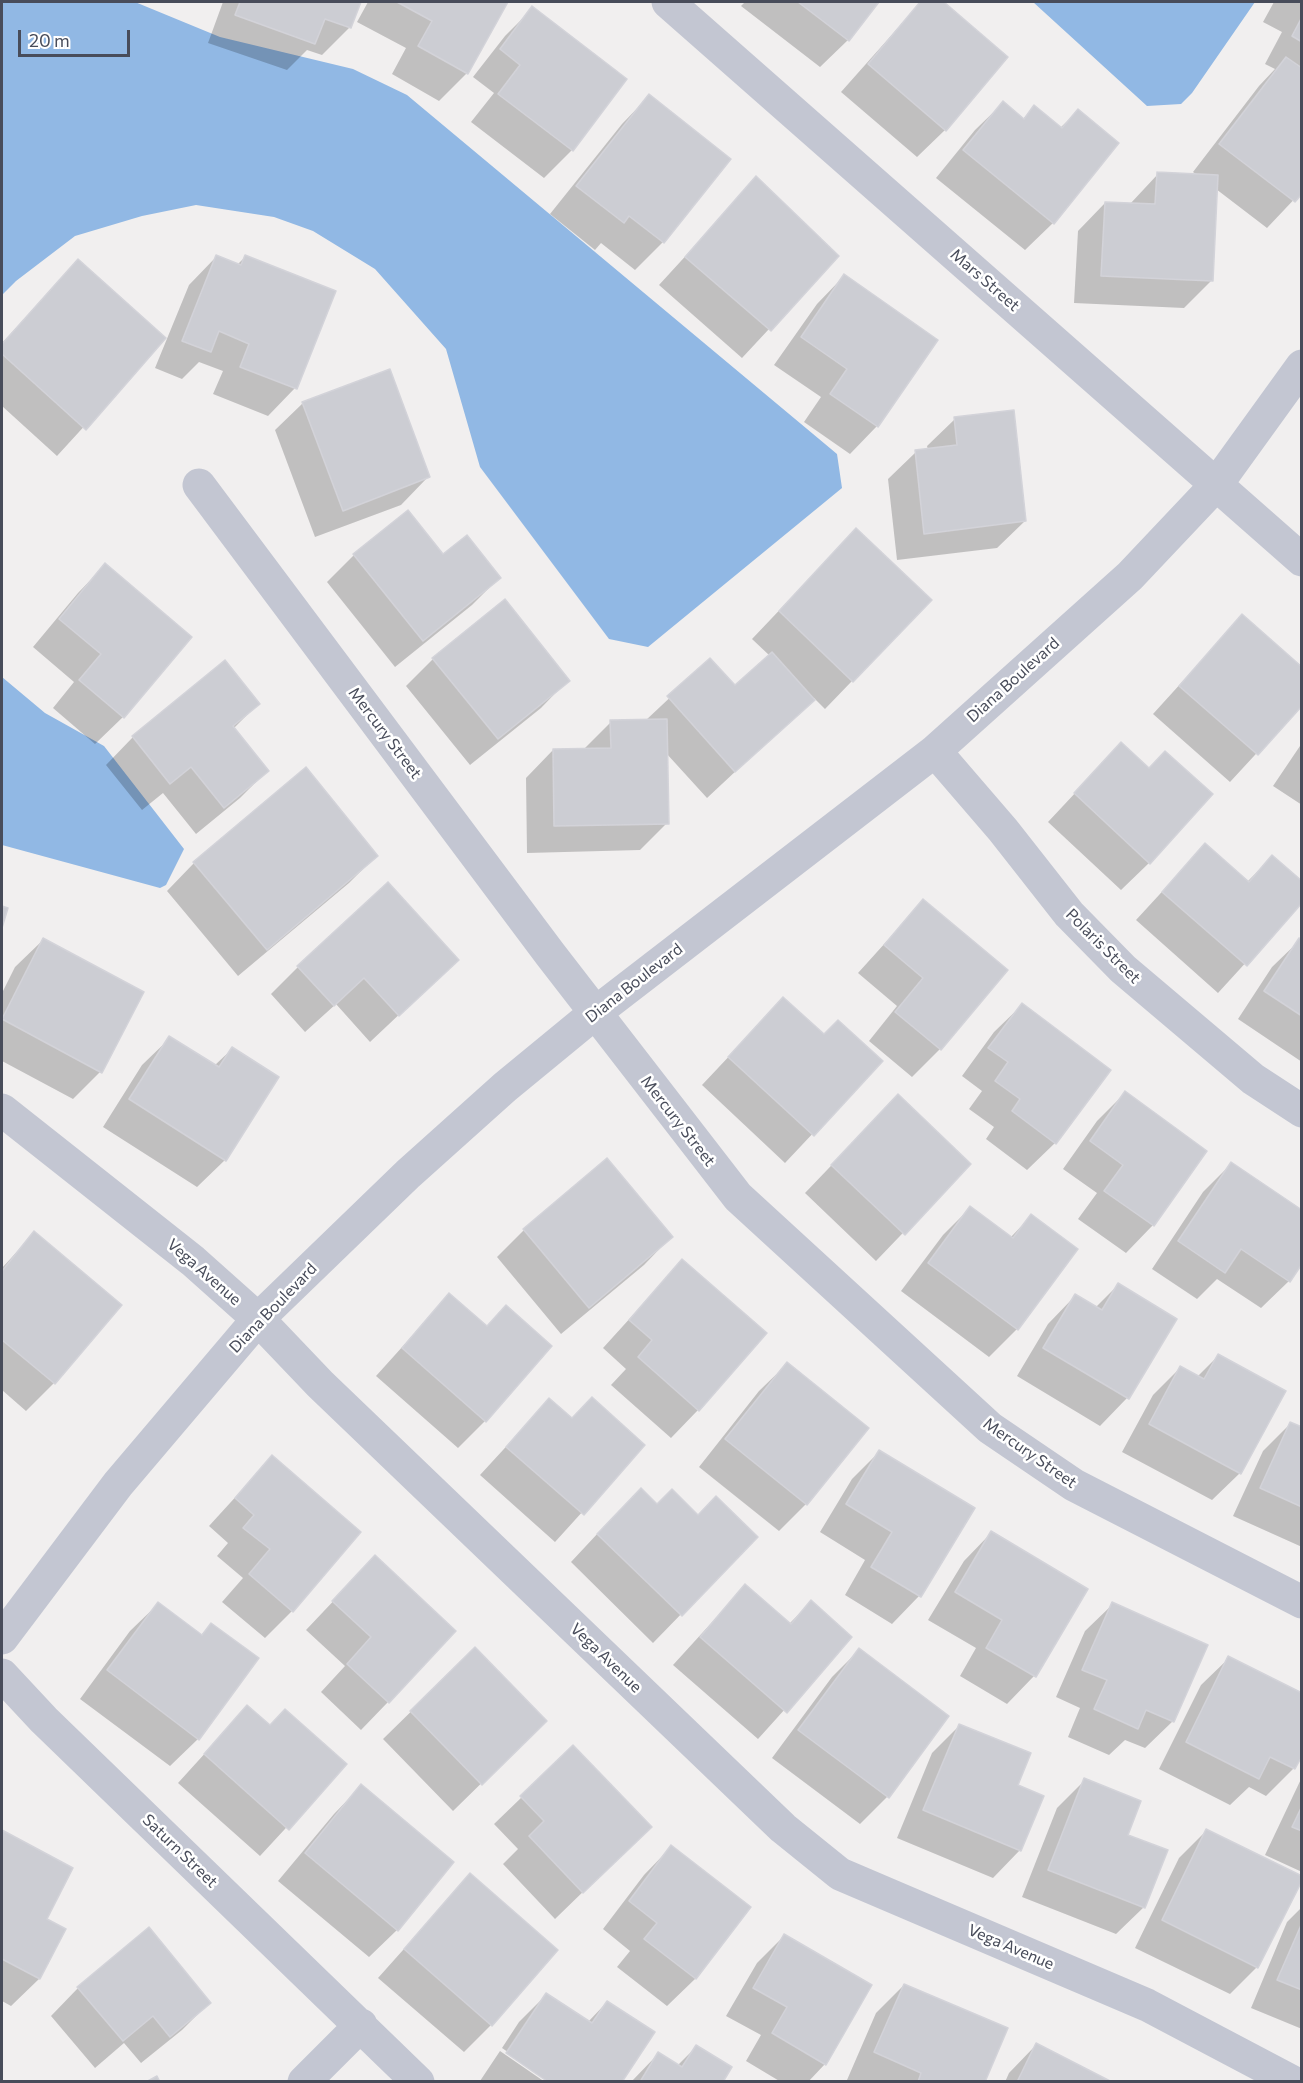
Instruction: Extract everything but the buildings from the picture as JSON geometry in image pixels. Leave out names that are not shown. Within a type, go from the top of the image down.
[{"type":"street","name":"Mars Street","points":[[668,2],[1302,560]]},
{"type":"street","name":"Diana Boulevard","points":[[2,1638],[118,1484],[258,1319],[408,1174],[505,1087],[595,1013],[935,751],[1130,576],[1216,485],[1302,366]]},
{"type":"street","name":"Mercury Street","points":[[199,485],[595,1013],[738,1197],[990,1428],[1074,1485],[1302,1602]]},
{"type":"street","name":"Polaris Street","points":[[935,751],[1003,830],[1069,914],[1123,969],[1253,1079],[1302,1111]]},
{"type":"street","name":"Vega Avenue","points":[[2,1110],[193,1261],[258,1319],[320,1384],[783,1828],[840,1874],[1147,2005],[1293,2082]]},
{"type":"street","name":"Saturn Street","points":[[2,1675],[44,1720],[418,2082]]},
{"type":"street","points":[[304,2082],[361,2025]]},
{"type":"water","points":[[2,2],[135,2],[220,37],[353,69],[407,95],[837,454],[842,488],[648,647],[609,639],[480,467],[446,349],[375,269],[313,231],[274,217],[196,205],[142,216],[75,236],[16,281],[2,295]]},
{"type":"water","points":[[1033,2],[1255,2],[1192,93],[1181,104],[1147,106]]},
{"type":"water","points":[[2,677],[45,713],[104,746],[184,849],[166,885],[160,888],[2,845]]}]
